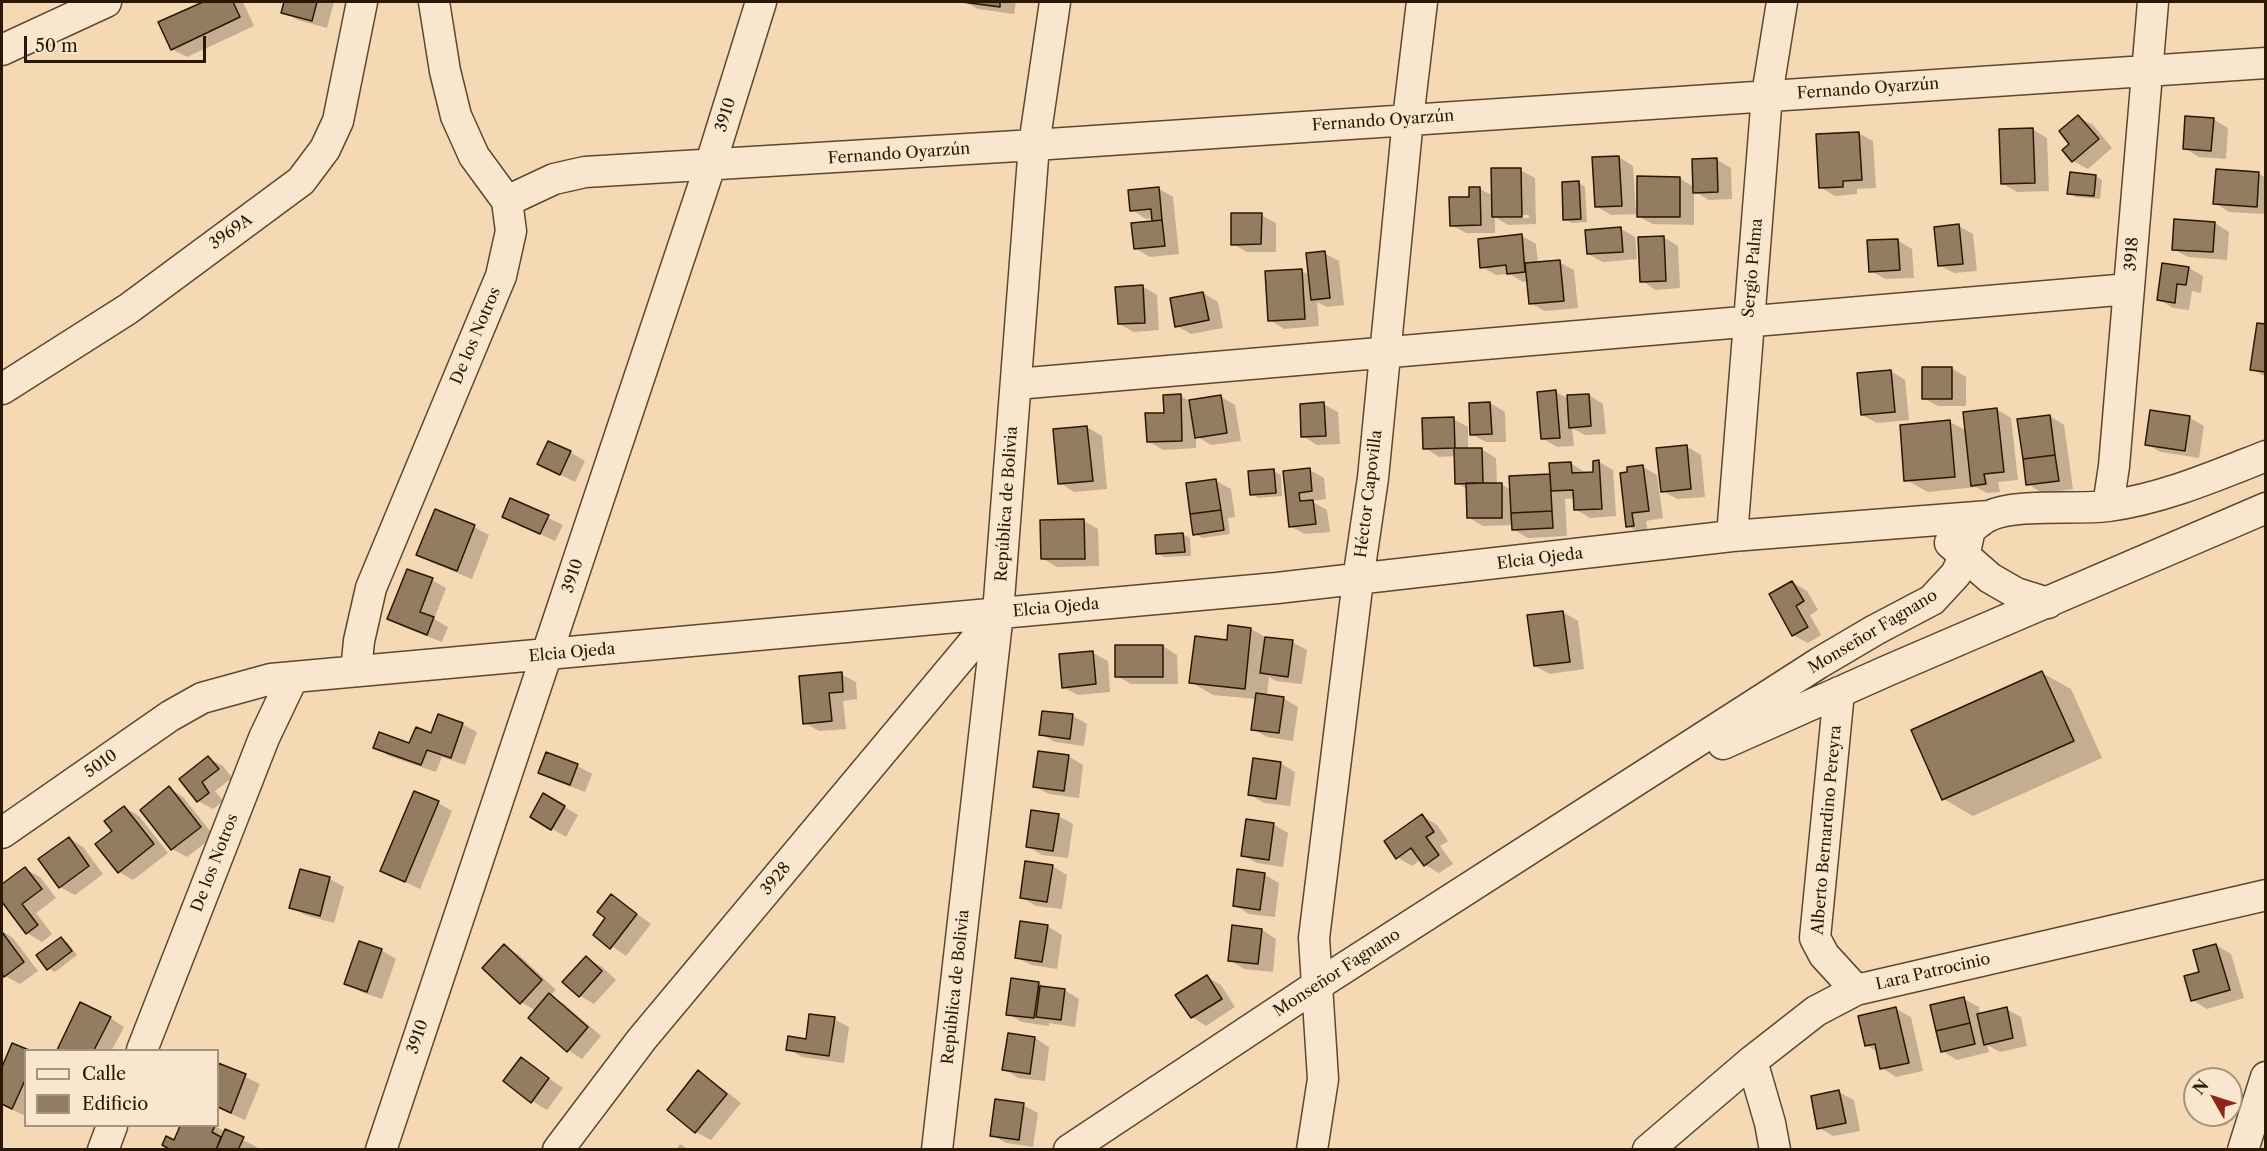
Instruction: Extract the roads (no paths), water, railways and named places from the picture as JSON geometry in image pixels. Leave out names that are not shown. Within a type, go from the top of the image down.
[{"type":"street","points":[[2,51],[106,2]]},
{"type":"street","name":"3969A","points":[[2,389],[128,309],[301,181],[325,149],[338,121],[362,2]]},
{"type":"street","name":"De los Notros","points":[[356,671],[359,641],[370,588],[501,276],[511,231],[507,201],[474,156],[456,116],[445,71],[434,2]]},
{"type":"street","name":"3910","points":[[381,1149],[710,166],[761,2]]},
{"type":"street","name":"República de Bolivia","points":[[938,1149],[998,613],[1034,145],[1054,2]]},
{"type":"street","name":"Héctor Capovilla","points":[[1312,1149],[1323,1079],[1314,938],[1358,580],[1373,478],[1408,119],[1422,2]]},
{"type":"street","name":"Sergio Palma","points":[[1732,536],[1767,95],[1782,2]]},
{"type":"street","name":"3918","points":[[2108,506],[2114,466],[2153,2]]},
{"type":"street","name":"Fernando Oyarzún","points":[[507,201],[554,179],[585,172],[1034,145],[2265,63]]},
{"type":"street","points":[[1016,384],[2129,289]]},
{"type":"street","points":[[1989,516],[2007,510],[2108,506],[2209,479],[2265,456]]},
{"type":"street","name":"Monseñor Fagnano","points":[[1607,800],[1764,725],[2265,508]]},
{"type":"street","name":"Elcia Ojeda","points":[[202,698],[271,679],[1358,580],[1732,536],[1912,520],[1989,516]]},
{"type":"street","name":"Monseñor Fagnano","points":[[1069,1149],[1317,986],[1819,663],[1932,600],[1952,581],[1964,557],[1970,529],[1989,516]]},
{"type":"street","points":[[1912,520],[1942,536],[1990,578],[2016,593],[2048,603]]},
{"type":"street","name":"3928","points":[[558,1149],[642,1039],[998,613]]},
{"type":"street","name":"De los Notros","points":[[142,1049],[264,738],[293,677]]},
{"type":"street","name":"Alberto Bernardino Pereyra","points":[[1839,692],[1815,938],[1824,955],[1856,990]]},
{"type":"street","name":"5010","points":[[2,833],[170,716],[202,698]]},
{"type":"street","name":"Lara Patrocinio","points":[[1648,1149],[1752,1061],[1816,1011],[1856,990],[2265,895]]},
{"type":"street","points":[[1752,1061],[1775,1149]]},
{"type":"street","points":[[2243,1149],[2265,1077]]},
{"type":"street","points":[[103,1149],[111,1127]]}]
